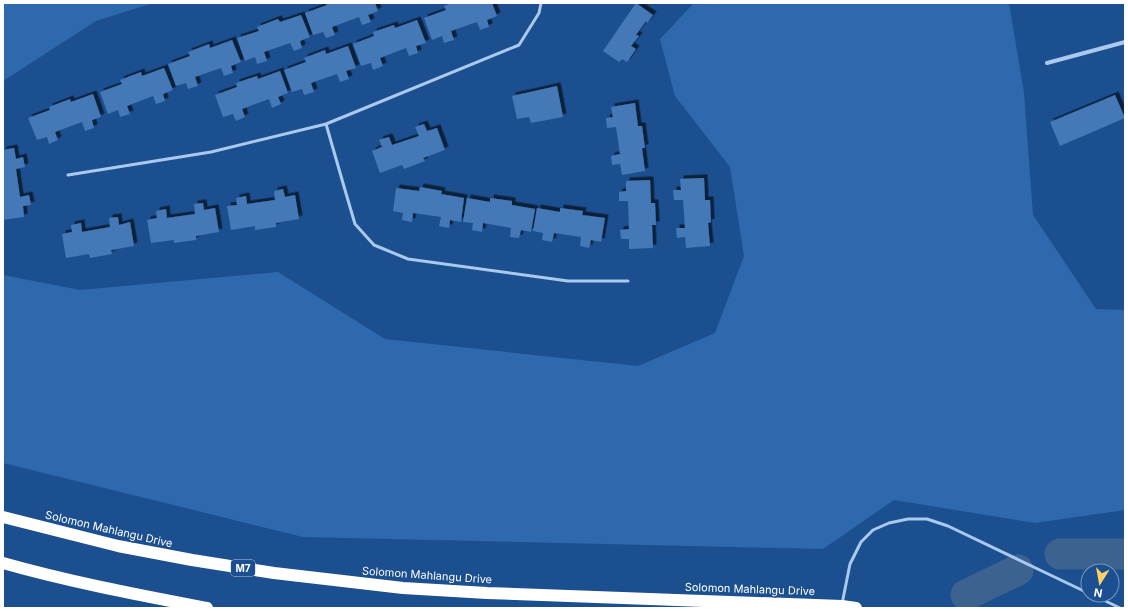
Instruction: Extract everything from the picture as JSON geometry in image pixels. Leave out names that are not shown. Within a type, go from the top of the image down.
[{"type":"highway","name":"Solomon Mahlangu Drive","points":[[3,516],[118,546],[192,560],[274,573],[403,588],[487,593],[856,608]]},
{"type":"highway","points":[[3,564],[62,579],[207,608]]},
{"type":"street","points":[[1048,63],[1125,42]]},
{"type":"lane","points":[[68,175],[211,152],[326,124],[519,45],[539,13],[541,3]]},
{"type":"lane","points":[[326,124],[344,190],[356,224],[374,245],[408,258],[424,261],[568,281],[628,281]]},
{"type":"lane","points":[[842,607],[850,564],[861,542],[873,530],[889,522],[908,519],[926,519],[948,526],[1080,589]]},
{"type":"lane","points":[[1110,603],[1120,608]]},
{"type":"shaded area","points":[[3,3],[153,3],[96,21],[3,81]]},
{"type":"shaded area","points":[[694,3],[1009,3],[1024,93],[1033,215],[1096,309],[1125,310],[1125,510],[1035,523],[894,500],[823,549],[303,537],[3,463],[3,275],[80,290],[278,272],[385,339],[638,366],[715,333],[744,256],[730,167],[675,96],[660,39]]},
{"type":"building","points":[[326,3],[375,3],[378,11],[368,15],[371,22],[362,25],[359,17],[332,27],[335,35],[326,38],[323,32],[313,35],[305,13],[327,5]]},
{"type":"building","points":[[452,3],[492,3],[497,16],[487,20],[489,27],[480,30],[477,22],[451,31],[454,40],[444,43],[442,36],[432,40],[424,18],[446,10],[444,6]]},
{"type":"building","points":[[636,3],[653,15],[647,23],[646,21],[636,35],[639,36],[631,46],[636,49],[627,62],[622,59],[619,62],[603,51]]},
{"type":"building","points":[[301,15],[310,37],[300,41],[302,48],[294,51],[290,43],[264,52],[267,61],[257,64],[255,57],[245,61],[237,38],[259,31],[257,27],[278,19],[280,22]]},
{"type":"building","points":[[417,20],[426,43],[416,46],[418,53],[409,56],[406,48],[380,58],[383,66],[373,70],[371,63],[361,66],[353,44],[374,36],[373,32],[394,25],[395,28]]},
{"type":"building","points":[[232,40],[241,62],[231,66],[233,73],[224,76],[221,68],[195,77],[198,86],[188,89],[186,83],[176,86],[168,64],[190,56],[188,52],[209,44],[210,48]]},
{"type":"building","points":[[348,46],[356,68],[346,71],[349,79],[340,82],[337,74],[311,83],[314,92],[304,95],[302,89],[292,92],[284,70],[306,62],[304,58],[325,50],[326,54]]},
{"type":"building","points":[[164,68],[173,90],[163,94],[165,101],[156,104],[153,96],[127,106],[130,114],[120,117],[118,110],[108,114],[100,92],[122,84],[120,80],[141,72],[142,76]]},
{"type":"building","points":[[280,71],[288,93],[278,97],[281,104],[272,108],[269,99],[242,109],[245,117],[236,121],[233,114],[223,117],[215,95],[237,87],[236,83],[257,76],[258,79]]},
{"type":"building","points":[[557,86],[563,117],[531,123],[529,117],[517,119],[512,96]]},
{"type":"building","points":[[93,94],[101,117],[92,120],[94,128],[85,131],[82,122],[55,132],[58,140],[49,144],[47,137],[37,140],[28,118],[50,110],[49,107],[70,99],[71,102]]},
{"type":"building","points":[[1115,95],[1125,118],[1060,146],[1050,122]]},
{"type":"building","points":[[635,103],[638,126],[642,126],[645,148],[642,148],[645,171],[622,175],[620,164],[612,165],[611,156],[620,154],[616,127],[607,128],[606,118],[613,117],[611,107]]},
{"type":"building","points":[[424,124],[427,131],[437,128],[445,150],[423,158],[425,161],[404,169],[402,165],[380,173],[372,151],[382,147],[379,140],[389,137],[392,145],[419,136],[415,127]]},
{"type":"building","points":[[14,148],[16,159],[23,157],[25,167],[16,169],[20,197],[29,195],[31,205],[23,206],[24,217],[3,220],[3,150]]},
{"type":"building","points":[[704,178],[705,200],[710,200],[711,222],[708,223],[710,246],[686,248],[685,237],[677,238],[676,228],[685,228],[683,200],[674,200],[673,190],[681,190],[680,179]]},
{"type":"building","points":[[650,180],[651,203],[655,203],[656,225],[652,225],[653,248],[629,249],[629,239],[621,239],[620,230],[629,229],[628,201],[619,201],[619,192],[626,191],[626,181]]},
{"type":"building","points":[[420,187],[442,191],[441,194],[464,198],[461,222],[450,220],[449,228],[439,226],[441,217],[413,213],[412,222],[402,220],[403,213],[393,211],[396,188],[419,191]]},
{"type":"building","points":[[283,189],[285,197],[295,195],[299,219],[276,223],[276,227],[255,230],[255,226],[231,230],[227,206],[237,205],[236,198],[246,196],[247,204],[275,200],[274,191]]},
{"type":"building","points":[[467,198],[490,202],[490,198],[512,201],[512,205],[535,209],[531,232],[521,230],[519,238],[510,237],[511,228],[483,223],[482,232],[472,230],[473,223],[463,222]]},
{"type":"building","points":[[203,203],[204,210],[215,208],[219,232],[196,236],[196,240],[174,243],[174,240],[151,243],[147,220],[157,218],[156,211],[166,209],[167,218],[195,214],[194,204]]},
{"type":"building","points":[[537,208],[560,212],[560,208],[583,211],[582,215],[605,218],[601,242],[591,240],[589,248],[580,246],[581,237],[554,233],[552,242],[542,240],[543,233],[533,231]]},
{"type":"building","points":[[118,217],[119,225],[130,222],[134,246],[111,250],[112,254],[90,258],[89,254],[66,258],[62,234],[72,232],[71,225],[81,223],[82,232],[110,227],[109,218]]},
{"type":"waterway","points":[[1060,554],[1125,554]]},
{"type":"waterway","points":[[966,595],[1018,570]]}]
